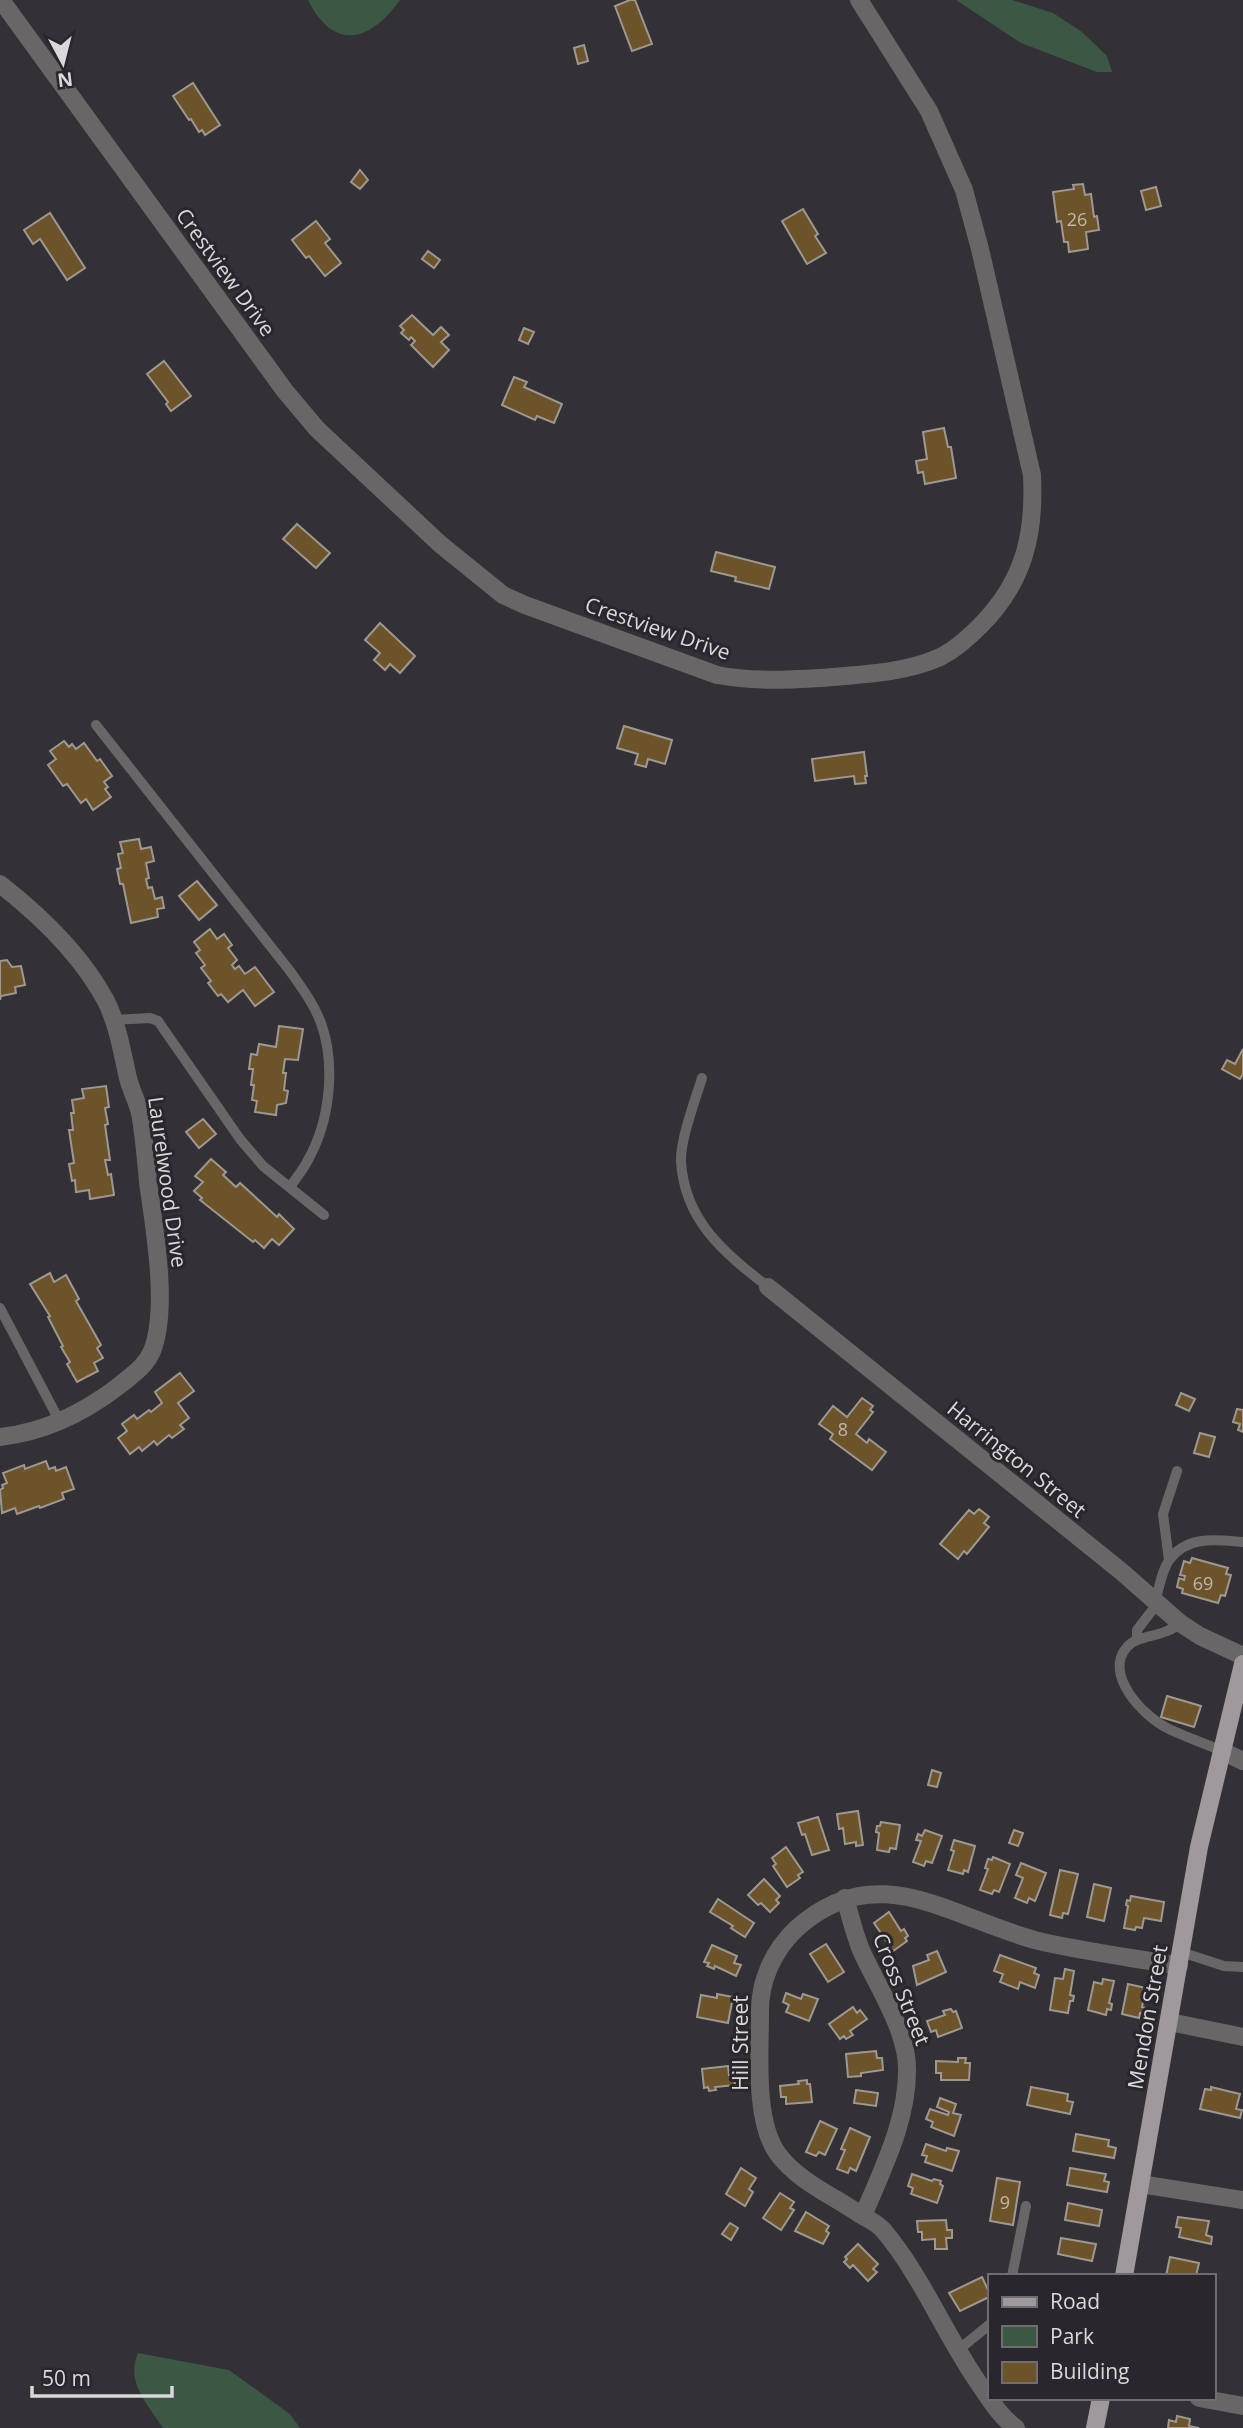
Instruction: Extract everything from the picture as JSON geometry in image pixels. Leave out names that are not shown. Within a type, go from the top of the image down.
[{"type":"main road","name":"Mendon Street","points":[[1124,2274],[1199,1847],[1243,1664]]},
{"type":"main road","points":[[1095,2428],[1101,2400]]},
{"type":"street","name":"Crestview Drive","points":[[1,0],[285,390],[317,429],[440,544],[503,595],[535,609],[717,675],[772,681],[863,675],[913,666],[940,657],[967,640],[1005,597],[1022,564],[1031,529],[1034,504],[1032,475],[964,190],[929,111],[859,0]]},
{"type":"street","name":"Laurelwood Drive","points":[[0,884],[26,904],[84,965],[106,1002],[113,1020],[140,1112],[156,1242],[159,1293],[158,1328],[152,1351],[139,1370],[93,1405],[60,1422],[24,1434],[0,1437]]},
{"type":"street","name":"Harrington Street","points":[[768,1286],[1122,1572],[1180,1623],[1200,1636],[1243,1656]]},
{"type":"street","points":[[1220,1759],[1243,1761]]},
{"type":"street","name":"Hill Street","points":[[988,2396],[957,2351],[898,2248],[881,2228],[797,2174],[778,2155],[768,2138],[762,2096],[760,2007],[762,1985],[771,1963],[785,1940],[822,1909],[863,1894],[910,1896],[1042,1942],[1180,1959]]},
{"type":"street","name":"Cross Street","points":[[845,1899],[860,1948],[896,2024],[908,2069],[898,2129],[863,2216]]},
{"type":"street","points":[[1170,2022],[1243,2037]]},
{"type":"street","points":[[1140,2184],[1243,2200]]},
{"type":"street","name":"Hill Street","points":[[991,2400],[1016,2428]]},
{"type":"street","points":[[1210,2400],[1243,2406]]},
{"type":"lane","points":[[96,725],[290,971],[308,997],[320,1022],[328,1050],[329,1079],[324,1113],[309,1159],[290,1187]]},
{"type":"lane","points":[[113,1020],[150,1018],[158,1021],[240,1139],[263,1166],[324,1215]]},
{"type":"lane","points":[[702,1079],[688,1124],[681,1161],[688,1196],[708,1234],[730,1256],[768,1286]]},
{"type":"lane","points":[[0,1308],[60,1422]]},
{"type":"lane","points":[[1137,1640],[1137,1630],[1156,1603],[1168,1560],[1163,1514],[1177,1471]]},
{"type":"lane","points":[[1168,1560],[1187,1543],[1212,1539],[1243,1542]]},
{"type":"lane","points":[[1180,1623],[1171,1632],[1137,1640],[1129,1645],[1119,1661],[1122,1679],[1129,1693],[1150,1717],[1220,1759]]},
{"type":"lane","points":[[1180,1959],[1243,1967]]},
{"type":"lane","points":[[1012,2274],[1026,2206]]},
{"type":"lane","points":[[957,2351],[988,2326]]},
{"type":"green space","points":[[308,0],[400,0],[377,25],[352,35],[341,34],[329,28],[318,17]]},
{"type":"green space","points":[[956,0],[1012,0],[1053,13],[1082,32],[1107,56],[1112,72],[1097,72],[1021,43]]},
{"type":"green space","points":[[138,2353],[229,2370],[290,2414],[300,2428],[163,2428],[136,2383],[134,2374]]},
{"type":"building","points":[[635,0],[652,44],[632,51],[615,6]]},
{"type":"building","points":[[584,45],[588,61],[578,64],[574,48]]},
{"type":"building","points":[[193,83],[220,125],[205,135],[189,120],[173,96]]},
{"type":"building","points":[[360,170],[368,180],[360,189],[351,182]]},
{"type":"building","points":[[1083,184],[1085,195],[1091,194],[1099,230],[1086,232],[1088,249],[1069,252],[1068,242],[1064,242],[1061,221],[1057,222],[1053,192],[1074,189],[1073,185]]},
{"type":"building","points":[[1156,187],[1161,206],[1146,210],[1141,191]]},
{"type":"building","points":[[803,209],[826,253],[807,264],[782,221]]},
{"type":"building","points":[[50,213],[85,268],[67,280],[40,239],[33,244],[24,230]]},
{"type":"building","points":[[316,221],[330,239],[325,243],[341,263],[325,276],[292,240]]},
{"type":"building","points":[[428,251],[440,260],[434,268],[422,259]]},
{"type":"building","points":[[412,315],[433,335],[441,327],[449,335],[441,342],[449,350],[433,367],[411,345],[415,341],[411,337],[409,340],[401,333],[404,330],[400,326]]},
{"type":"building","points":[[524,328],[534,332],[528,344],[519,340]]},
{"type":"building","points":[[164,361],[191,396],[171,411],[166,404],[168,402],[147,374]]},
{"type":"building","points":[[514,377],[527,382],[524,387],[562,404],[554,423],[537,416],[535,420],[502,405]]},
{"type":"building","points":[[944,428],[948,447],[951,447],[956,478],[925,484],[923,472],[918,473],[916,461],[927,459],[923,432]]},
{"type":"building","points":[[297,524],[330,553],[316,568],[283,539]]},
{"type":"building","points":[[716,552],[775,567],[769,589],[735,581],[736,577],[711,571]]},
{"type":"building","points":[[380,623],[415,656],[400,673],[390,664],[385,670],[374,660],[380,653],[365,640]]},
{"type":"building","points":[[624,726],[672,740],[665,764],[648,759],[646,767],[635,764],[638,754],[617,748]]},
{"type":"building","points":[[64,741],[69,747],[72,744],[76,749],[84,743],[112,776],[104,782],[111,797],[93,810],[86,799],[81,803],[67,784],[63,786],[48,765],[56,759],[50,751]]},
{"type":"building","points":[[864,752],[866,783],[855,784],[854,776],[815,781],[812,759]]},
{"type":"building","points":[[139,839],[141,849],[151,847],[154,861],[146,863],[149,878],[146,879],[148,888],[152,887],[155,899],[162,897],[164,908],[157,909],[158,917],[131,923],[117,869],[121,868],[118,854],[123,853],[120,842]]},
{"type":"building","points":[[197,881],[217,905],[199,920],[179,896]]},
{"type":"building","points":[[210,929],[217,939],[224,934],[232,945],[228,948],[237,960],[232,965],[235,969],[239,966],[245,974],[255,967],[274,992],[255,1006],[243,990],[228,1002],[221,994],[218,996],[201,968],[205,965],[196,953],[200,950],[194,942]]},
{"type":"building","points":[[7,960],[12,967],[21,966],[25,985],[15,987],[16,993],[1,996],[0,1000],[0,961]]},
{"type":"building","points":[[279,1026],[303,1029],[298,1060],[285,1059],[283,1073],[286,1073],[284,1090],[288,1091],[286,1103],[277,1105],[276,1115],[255,1112],[257,1101],[252,1100],[254,1085],[251,1085],[253,1069],[249,1069],[251,1054],[257,1055],[259,1044],[276,1047]]},
{"type":"building","points":[[1243,1049],[1243,1074],[1240,1079],[1222,1069],[1227,1060],[1235,1064]]},
{"type":"building","points":[[106,1086],[109,1107],[105,1108],[108,1124],[105,1125],[110,1160],[105,1160],[108,1175],[111,1174],[114,1195],[90,1199],[89,1190],[76,1192],[75,1180],[72,1181],[69,1164],[74,1163],[69,1130],[73,1130],[72,1100],[84,1098],[82,1089]]},
{"type":"building","points":[[203,1119],[216,1134],[199,1148],[186,1132]]},
{"type":"building","points":[[211,1159],[226,1172],[223,1175],[236,1187],[240,1183],[294,1229],[279,1245],[272,1239],[264,1248],[255,1240],[253,1242],[200,1200],[202,1198],[194,1191],[203,1182],[195,1176]]},
{"type":"building","points":[[50,1273],[54,1282],[66,1275],[79,1299],[76,1301],[101,1345],[97,1348],[103,1358],[94,1363],[98,1371],[77,1382],[67,1364],[70,1362],[61,1347],[63,1346],[48,1317],[50,1316],[30,1284]]},
{"type":"building","points":[[180,1373],[194,1391],[178,1403],[189,1418],[180,1425],[184,1429],[172,1438],[169,1435],[157,1445],[154,1441],[142,1451],[139,1447],[130,1454],[118,1438],[127,1431],[122,1424],[134,1415],[137,1419],[149,1410],[151,1412],[162,1403],[155,1392]]},
{"type":"building","points":[[1181,1393],[1195,1399],[1189,1411],[1176,1405]]},
{"type":"building","points":[[862,1398],[873,1406],[870,1410],[873,1412],[856,1434],[867,1443],[869,1439],[886,1452],[872,1470],[830,1439],[833,1434],[819,1424],[833,1406],[847,1417]]},
{"type":"building","points":[[1237,1409],[1243,1410],[1243,1432],[1238,1430],[1240,1424],[1233,1422]]},
{"type":"building","points":[[1200,1433],[1215,1437],[1209,1457],[1194,1453]]},
{"type":"building","points":[[46,1461],[49,1469],[55,1467],[56,1471],[66,1467],[74,1489],[62,1493],[64,1499],[40,1508],[39,1506],[17,1514],[15,1508],[2,1513],[0,1490],[2,1485],[7,1483],[3,1473]]},
{"type":"building","points":[[979,1509],[989,1517],[984,1523],[989,1527],[967,1554],[964,1551],[958,1559],[940,1544],[969,1510],[974,1514]]},
{"type":"building","points":[[1192,1558],[1228,1568],[1226,1574],[1231,1575],[1225,1596],[1221,1595],[1218,1603],[1182,1593],[1183,1589],[1177,1587],[1179,1578],[1184,1580],[1185,1576],[1180,1575],[1184,1561],[1190,1563]]},
{"type":"building","points":[[1167,1696],[1201,1706],[1194,1727],[1161,1717]]},
{"type":"building","points":[[932,1770],[941,1773],[937,1787],[928,1785]]},
{"type":"building","points":[[858,1811],[863,1845],[856,1846],[856,1842],[845,1844],[843,1828],[839,1829],[837,1814]]},
{"type":"building","points":[[818,1817],[829,1850],[812,1855],[798,1823]]},
{"type":"building","points":[[881,1822],[900,1825],[896,1849],[890,1848],[889,1852],[877,1850],[879,1833],[876,1832]]},
{"type":"building","points":[[925,1830],[942,1836],[932,1863],[926,1861],[924,1866],[913,1862],[921,1841],[916,1840],[918,1834],[922,1836]]},
{"type":"building","points":[[1014,1830],[1023,1833],[1018,1846],[1009,1843]]},
{"type":"building","points":[[954,1840],[975,1846],[968,1872],[964,1870],[963,1874],[948,1870],[954,1851],[951,1850]]},
{"type":"building","points":[[786,1847],[803,1872],[798,1875],[800,1878],[787,1887],[773,1866],[776,1864],[772,1858]]},
{"type":"building","points":[[993,1857],[1010,1864],[999,1892],[994,1890],[992,1894],[980,1890],[988,1869],[985,1868],[988,1859],[992,1860]]},
{"type":"building","points":[[1021,1863],[1046,1873],[1035,1901],[1029,1898],[1027,1903],[1015,1898],[1023,1878],[1016,1875]]},
{"type":"building","points":[[1060,1870],[1078,1874],[1068,1914],[1063,1913],[1062,1918],[1050,1915]]},
{"type":"building","points":[[764,1879],[780,1896],[776,1900],[779,1903],[770,1912],[748,1895]]},
{"type":"building","points":[[1094,1884],[1111,1888],[1104,1921],[1087,1917]]},
{"type":"building","points":[[1131,1896],[1164,1902],[1161,1921],[1144,1918],[1142,1928],[1124,1928],[1127,1900],[1130,1901]]},
{"type":"building","points":[[718,1899],[754,1923],[745,1937],[710,1912]]},
{"type":"building","points":[[889,1912],[901,1931],[904,1929],[908,1936],[905,1938],[907,1941],[893,1951],[874,1923]]},
{"type":"building","points":[[826,1944],[844,1972],[828,1982],[810,1954]]},
{"type":"building","points":[[712,1945],[737,1956],[734,1963],[741,1965],[736,1976],[715,1966],[714,1969],[707,1966],[709,1963],[704,1962]]},
{"type":"building","points":[[937,1951],[946,1972],[917,1985],[913,1966],[929,1960],[927,1955]]},
{"type":"building","points":[[1000,1955],[1036,1968],[1034,1973],[1039,1975],[1035,1988],[1020,1982],[1018,1989],[1000,1982],[1003,1974],[994,1971]]},
{"type":"building","points":[[1065,1969],[1074,1971],[1070,1995],[1074,1996],[1073,2001],[1070,2001],[1068,2013],[1050,2010],[1055,1978],[1063,1979]]},
{"type":"building","points":[[1103,1979],[1114,1981],[1109,2003],[1112,2004],[1111,2010],[1107,2009],[1106,2015],[1088,2010],[1094,1982],[1102,1984]]},
{"type":"building","points":[[1128,1984],[1146,1988],[1142,2007],[1146,2008],[1139,2018],[1122,2014]]},
{"type":"building","points":[[786,1993],[801,1999],[803,1994],[818,1999],[809,2021],[786,2012],[789,2005],[783,2002]]},
{"type":"building","points":[[717,1994],[733,1997],[728,2023],[697,2017],[701,1995],[717,1998]]},
{"type":"building","points":[[853,2007],[857,2013],[860,2010],[867,2019],[850,2031],[853,2035],[840,2039],[829,2024]]},
{"type":"building","points":[[943,2011],[956,2011],[962,2028],[938,2037],[936,2030],[931,2032],[927,2021],[945,2015]]},
{"type":"building","points":[[876,2051],[877,2058],[882,2058],[883,2070],[848,2077],[846,2054]]},
{"type":"building","points":[[958,2058],[966,2058],[965,2063],[970,2063],[969,2080],[941,2080],[941,2073],[936,2073],[936,2061],[958,2062]]},
{"type":"building","points":[[728,2066],[729,2075],[734,2074],[735,2085],[715,2087],[716,2090],[709,2091],[708,2087],[704,2088],[702,2069]]},
{"type":"building","points":[[807,2080],[812,2102],[786,2104],[786,2097],[781,2097],[780,2086],[799,2084],[798,2081]]},
{"type":"building","points":[[1031,2087],[1068,2094],[1067,2101],[1073,2102],[1070,2114],[1027,2105]]},
{"type":"building","points":[[1211,2087],[1240,2094],[1236,2109],[1242,2110],[1240,2118],[1200,2109],[1205,2089],[1211,2090]]},
{"type":"building","points":[[856,2090],[878,2093],[876,2106],[854,2103]]},
{"type":"building","points":[[940,2098],[956,2104],[953,2113],[961,2115],[954,2136],[931,2127],[933,2122],[926,2119],[930,2109],[948,2115],[949,2112],[937,2107]]},
{"type":"building","points":[[820,2121],[837,2129],[825,2155],[819,2152],[816,2156],[806,2152]]},
{"type":"building","points":[[850,2128],[870,2137],[856,2171],[850,2168],[848,2173],[837,2169],[845,2150],[841,2149]]},
{"type":"building","points":[[1076,2134],[1109,2140],[1108,2146],[1116,2148],[1114,2158],[1073,2151]]},
{"type":"building","points":[[926,2144],[946,2151],[947,2148],[959,2151],[952,2171],[925,2162],[927,2156],[922,2155]]},
{"type":"building","points":[[741,2168],[756,2178],[749,2189],[753,2192],[745,2206],[726,2194]]},
{"type":"building","points":[[1070,2168],[1106,2174],[1104,2181],[1109,2182],[1107,2192],[1067,2185]]},
{"type":"building","points":[[912,2174],[932,2181],[941,2181],[943,2186],[937,2203],[911,2194],[913,2188],[908,2186]]},
{"type":"building","points":[[997,2178],[1020,2182],[1013,2225],[990,2221]]},
{"type":"building","points":[[780,2193],[794,2202],[790,2208],[794,2210],[781,2230],[763,2218]]},
{"type":"building","points":[[1068,2203],[1102,2210],[1099,2226],[1065,2220]]},
{"type":"building","points":[[806,2212],[829,2226],[826,2231],[829,2233],[823,2244],[795,2231]]},
{"type":"building","points":[[1178,2217],[1209,2221],[1206,2235],[1212,2237],[1211,2244],[1179,2237],[1181,2228],[1176,2227]]},
{"type":"building","points":[[946,2220],[947,2230],[952,2230],[952,2238],[946,2238],[947,2249],[935,2249],[935,2239],[922,2240],[917,2221]]},
{"type":"building","points":[[730,2223],[738,2228],[731,2240],[722,2234]]},
{"type":"building","points":[[1061,2238],[1096,2244],[1092,2261],[1058,2254]]},
{"type":"building","points":[[858,2244],[878,2264],[873,2269],[877,2272],[868,2281],[853,2265],[850,2268],[844,2262],[847,2259],[845,2257]]},
{"type":"building","points":[[1170,2257],[1199,2263],[1196,2274],[1166,2274]]},
{"type":"building","points":[[982,2277],[988,2290],[988,2297],[960,2311],[949,2293]]},
{"type":"building","points":[[1177,2416],[1190,2419],[1189,2426],[1199,2428],[1168,2428],[1169,2420],[1176,2422]]}]
